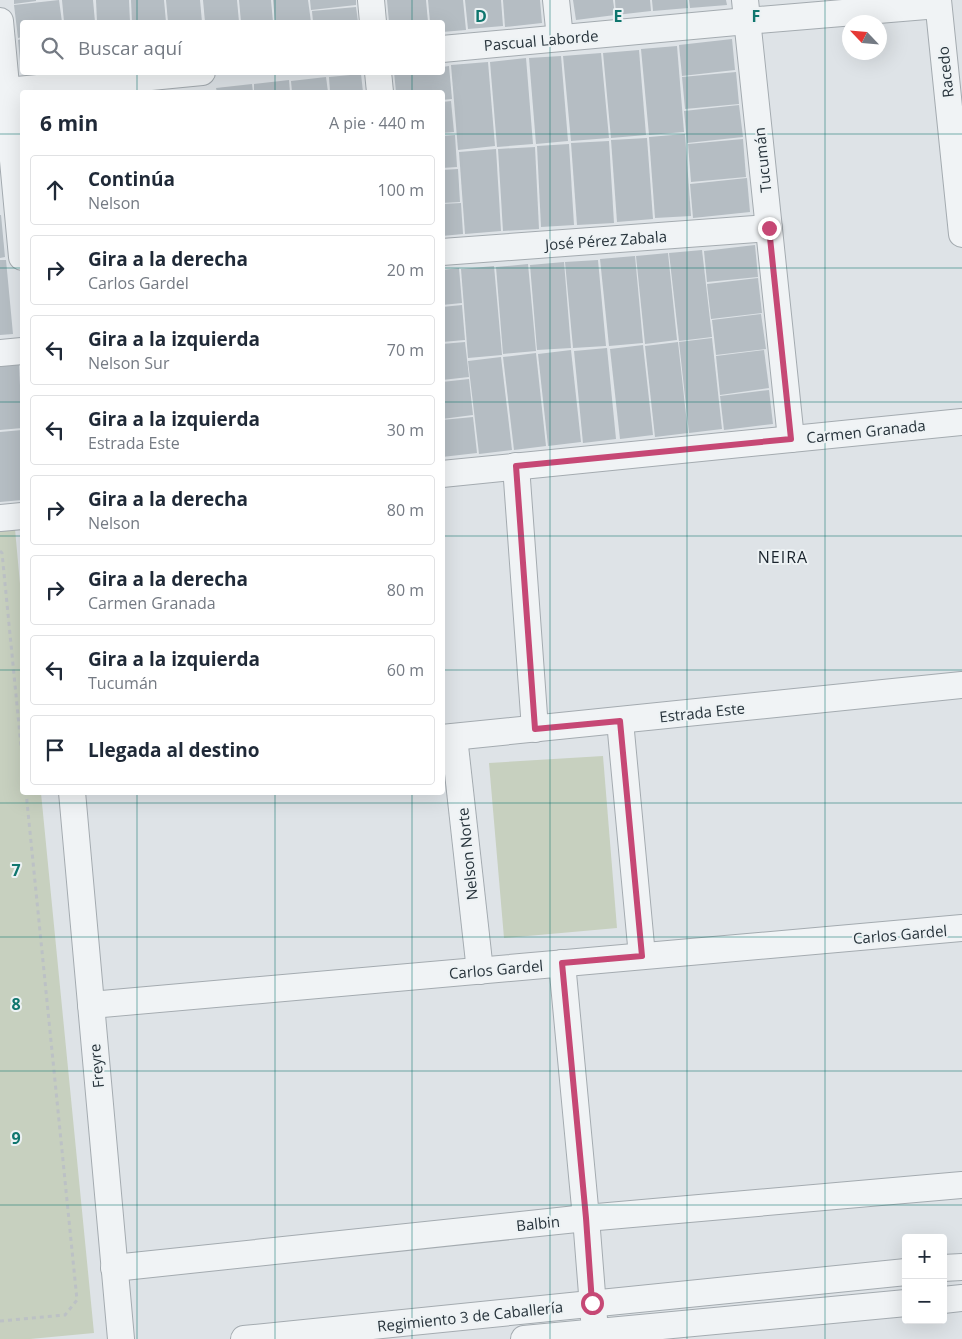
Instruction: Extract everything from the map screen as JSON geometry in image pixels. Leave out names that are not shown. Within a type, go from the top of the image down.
[{"type":"street","points":[[371,0],[373,20]]},
{"type":"street","points":[[556,0],[560,38]]},
{"type":"street","name":"Pascual Laborde","points":[[445,49],[560,38],[746,10],[938,2]]},
{"type":"street","name":"Racedo","points":[[938,2],[962,234]]},
{"type":"street","name":"Tucumán","points":[[746,10],[791,439]]},
{"type":"street","points":[[0,21],[2,59],[7,91],[7,168],[20,245]]},
{"type":"street","points":[[7,91],[177,75]]},
{"type":"street","points":[[198,75],[200,90]]},
{"type":"street","points":[[378,75],[380,90]]},
{"type":"street","name":"José Pérez Zabala","points":[[445,252],[769,228]]},
{"type":"street","points":[[0,353],[20,351]]},
{"type":"street","name":"Carmen Granada","points":[[445,474],[962,422]]},
{"type":"street","points":[[516,466],[535,729]]},
{"type":"street","points":[[0,518],[20,516]]},
{"type":"street","name":"Estrada Este","points":[[448,737],[962,685]]},
{"type":"street","points":[[620,721],[642,956]]},
{"type":"street","name":"Nelson Norte","points":[[448,737],[480,971]]},
{"type":"street","name":"Freyre","points":[[72,795],[121,1339]]},
{"type":"street","name":"Carlos Gardel","points":[[90,1006],[962,928]]},
{"type":"street","points":[[562,963],[596,1336]]},
{"type":"street","name":"Balbin","points":[[114,1268],[586,1218],[962,1185]]},
{"type":"street","points":[[947,1268],[962,1267]]},
{"type":"street","name":"Regimiento 3 de Caballería","points":[[244,1339],[902,1272]]},
{"type":"street","points":[[947,1300],[962,1298]]},
{"type":"street","name":"Regimiento 3 de Caballería","points":[[524,1339],[596,1336],[902,1304]]},
{"type":"path","points":[[0,551],[2,553],[20,736]]},
{"type":"path","points":[[0,1322],[65,1315],[77,1300],[26,795]]},
{"type":"green space","points":[[15,529],[20,584],[20,795],[41,795],[94,1333],[30,1339],[0,1339],[0,531]]},
{"type":"green space","points":[[603,756],[617,928],[504,938],[489,763]]},
{"type":"building","points":[[14,0],[36,0],[36,1],[14,4]]},
{"type":"building","points":[[59,0],[62,20],[20,20],[20,38],[18,38],[14,5]]},
{"type":"building","points":[[62,0],[93,0],[95,20],[64,20]]},
{"type":"building","points":[[96,0],[129,0],[130,20],[97,20]]},
{"type":"building","points":[[131,0],[164,0],[166,20],[132,20]]},
{"type":"building","points":[[166,0],[200,0],[202,20],[168,20]]},
{"type":"building","points":[[203,0],[237,0],[239,20],[205,20]]},
{"type":"building","points":[[239,0],[271,0],[273,20],[241,20]]},
{"type":"building","points":[[273,0],[308,0],[311,20],[275,20]]},
{"type":"building","points":[[310,0],[356,0],[356,5],[311,10]]},
{"type":"building","points":[[387,0],[426,0],[428,20],[389,20]]},
{"type":"building","points":[[428,0],[463,0],[466,30],[445,32],[445,20],[430,20]]},
{"type":"building","points":[[465,0],[501,0],[503,26],[468,29]]},
{"type":"building","points":[[503,0],[540,0],[542,23],[505,27]]},
{"type":"building","points":[[573,0],[613,0],[615,15],[576,20]]},
{"type":"building","points":[[615,0],[650,0],[651,11],[616,15]]},
{"type":"building","points":[[652,0],[687,0],[688,8],[653,11]]},
{"type":"building","points":[[689,0],[726,0],[727,5],[690,8]]},
{"type":"building","points":[[356,7],[358,20],[313,20],[312,11]]},
{"type":"building","points":[[732,39],[735,70],[682,76],[679,45]]},
{"type":"building","points":[[18,40],[20,40],[20,61]]},
{"type":"building","points":[[677,46],[684,132],[649,135],[641,49]]},
{"type":"building","points":[[639,50],[646,135],[611,138],[603,53]]},
{"type":"building","points":[[601,53],[609,138],[571,141],[563,56]]},
{"type":"building","points":[[561,56],[568,141],[536,144],[529,58]]},
{"type":"building","points":[[526,58],[533,144],[497,147],[490,62]]},
{"type":"building","points":[[488,62],[495,146],[458,150],[451,65]]},
{"type":"building","points":[[449,66],[452,99],[445,100],[445,90],[396,90],[394,75],[445,75],[445,67]]},
{"type":"building","points":[[736,72],[739,104],[685,109],[682,77]]},
{"type":"building","points":[[361,75],[363,90],[330,90],[329,77]]},
{"type":"building","points":[[326,77],[328,90],[292,90],[291,81]]},
{"type":"building","points":[[289,80],[290,90],[254,90],[254,84]]},
{"type":"building","points":[[252,84],[253,90],[216,90],[216,88]]},
{"type":"building","points":[[451,101],[454,132],[445,133],[445,102]]},
{"type":"building","points":[[739,105],[743,137],[687,143],[684,111]]},
{"type":"building","points":[[685,134],[691,216],[655,218],[649,137]]},
{"type":"building","points":[[455,135],[457,167],[445,168],[445,136]]},
{"type":"building","points":[[647,138],[653,219],[617,222],[611,140]]},
{"type":"building","points":[[743,139],[746,177],[691,182],[688,144]]},
{"type":"building","points":[[609,141],[614,223],[577,225],[571,143]]},
{"type":"building","points":[[569,144],[574,225],[541,227],[537,146]]},
{"type":"building","points":[[535,147],[539,229],[503,231],[498,149]]},
{"type":"building","points":[[496,149],[501,231],[465,234],[459,152]]},
{"type":"building","points":[[458,169],[460,202],[445,203],[445,170]]},
{"type":"building","points":[[747,178],[750,212],[693,218],[690,184]]},
{"type":"building","points":[[461,203],[463,234],[445,236],[445,204]]},
{"type":"building","points":[[0,215],[5,257],[0,258]]},
{"type":"building","points":[[755,245],[758,277],[707,282],[704,251]]},
{"type":"building","points":[[702,250],[712,337],[679,341],[669,253]]},
{"type":"building","points":[[668,253],[677,340],[645,344],[636,256]]},
{"type":"building","points":[[635,256],[643,343],[609,346],[600,259]]},
{"type":"building","points":[[0,260],[6,260],[13,334],[0,335]]},
{"type":"building","points":[[598,260],[606,346],[573,348],[565,262]]},
{"type":"building","points":[[564,262],[571,348],[537,350],[530,265]]},
{"type":"building","points":[[528,264],[536,351],[503,354],[496,267]]},
{"type":"building","points":[[494,266],[502,355],[468,358],[461,269]]},
{"type":"building","points":[[459,268],[462,303],[445,305],[445,270]]},
{"type":"building","points":[[758,278],[762,313],[711,319],[707,284]]},
{"type":"building","points":[[462,305],[465,340],[445,342],[445,307]]},
{"type":"building","points":[[761,314],[766,349],[716,355],[712,320]]},
{"type":"building","points":[[712,338],[722,429],[689,433],[679,342]]},
{"type":"building","points":[[465,342],[469,377],[445,380],[445,344]]},
{"type":"building","points":[[678,342],[688,433],[655,437],[645,346]]},
{"type":"building","points":[[643,345],[653,435],[620,439],[610,349]]},
{"type":"building","points":[[607,348],[616,439],[583,443],[574,351]]},
{"type":"building","points":[[571,350],[581,442],[548,446],[538,354]]},
{"type":"building","points":[[764,350],[769,388],[720,395],[716,356]]},
{"type":"building","points":[[536,353],[546,446],[514,450],[503,357]]},
{"type":"building","points":[[501,357],[512,450],[479,454],[468,361]]},
{"type":"building","points":[[19,364],[20,428],[0,430],[0,366]]},
{"type":"building","points":[[469,379],[473,415],[445,419],[445,382]]},
{"type":"building","points":[[769,390],[773,424],[724,430],[720,396]]},
{"type":"building","points":[[473,417],[477,453],[445,457],[445,420]]},
{"type":"building","points":[[20,430],[20,500],[0,502],[0,432]]},
{"type":"district","name":"NEIRA","points":[[783,557]]},
{"type":"route","points":[[592,1303],[562,963],[642,956],[620,721],[535,729],[516,466],[791,439],[769,228]]}]
